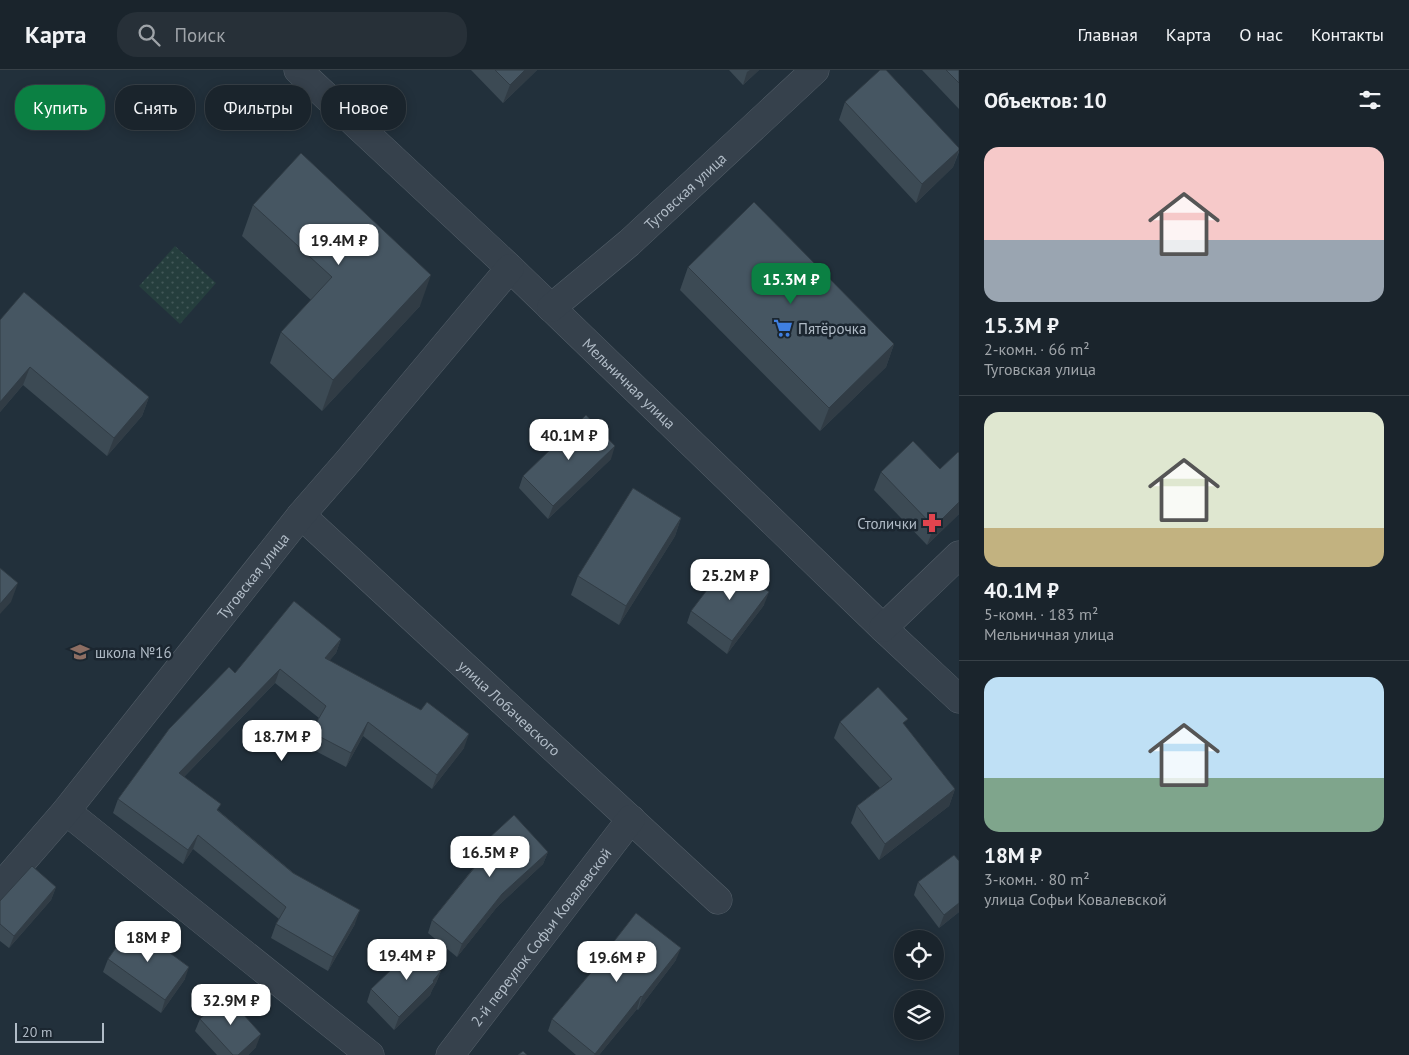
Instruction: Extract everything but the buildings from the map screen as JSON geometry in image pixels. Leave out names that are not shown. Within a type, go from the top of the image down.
[{"type":"street","name":"Мельничная улица","points":[[298,70],[510,268],[959,699]]},
{"type":"street","name":"Туговская улица","points":[[551,308],[629,243],[815,70]]},
{"type":"street","name":"Туговская улица","points":[[0,887],[66,812],[301,515],[510,268]]},
{"type":"street","name":"улица Лобачевского","points":[[301,515],[718,900]]},
{"type":"street","points":[[883,628],[959,555]]},
{"type":"street","points":[[66,812],[370,1055]]},
{"type":"street","name":"2-й переулок Софьи Ковалевской","points":[[450,1055],[631,819]]},
{"type":"green space","points":[[175,246],[216,283],[180,324],[139,286]]},
{"type":"place","name":"Пятёрочка","points":[[783,328]]},
{"type":"place","name":"Столички","points":[[932,523]]},
{"type":"place","name":"школа №16","points":[[80,652]]}]
